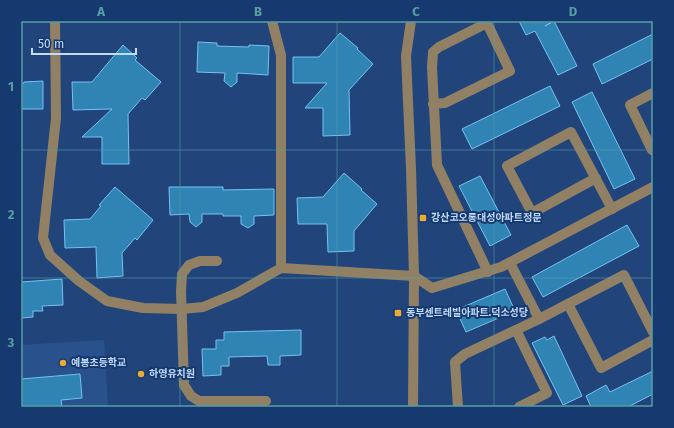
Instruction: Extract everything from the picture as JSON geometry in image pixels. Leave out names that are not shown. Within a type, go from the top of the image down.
[{"type":"street","points":[[54,21],[56,118],[43,238],[50,255],[79,281],[107,301],[143,308],[182,309],[203,307],[237,293],[281,268],[414,276],[432,288],[488,272],[510,263],[653,187]]},
{"type":"street","points":[[272,21],[281,55],[281,268]]},
{"type":"street","points":[[411,21],[406,56],[414,276],[413,407]]},
{"type":"street","points":[[434,104],[445,103],[510,70],[487,23],[439,47],[433,52],[432,67],[437,165],[488,272]]},
{"type":"street","points":[[653,93],[630,105],[652,150],[653,149]]},
{"type":"street","points":[[596,178],[532,213],[507,166],[572,132],[596,178],[612,209]]},
{"type":"street","points":[[217,261],[200,261],[189,265],[182,274],[181,291],[184,385],[191,396],[199,401],[266,401]]},
{"type":"street","points":[[510,263],[539,319]]},
{"type":"street","points":[[458,407],[455,362],[465,354],[539,319],[624,275],[653,332]]},
{"type":"street","points":[[568,304],[601,368],[653,340]]},
{"type":"street","points":[[516,330],[547,393],[519,407]]},
{"type":"shaded area","name":"예봉초등학교","points":[[104,340],[108,407],[21,407],[21,345]]},
{"type":"building","points":[[519,21],[554,21],[577,66],[558,75],[535,31],[526,35]]},
{"type":"building","points":[[340,33],[358,48],[357,49],[373,64],[349,90],[350,135],[323,136],[323,108],[305,108],[327,83],[293,83],[293,57],[319,57]]},
{"type":"building","points":[[653,34],[653,59],[602,84],[593,64]]},
{"type":"building","points":[[198,42],[217,43],[217,46],[269,46],[268,75],[237,73],[237,82],[231,87],[224,81],[225,73],[197,72]]},
{"type":"building","points":[[123,45],[137,58],[135,60],[161,82],[145,100],[142,98],[128,114],[129,164],[102,164],[102,137],[82,137],[112,109],[73,110],[72,82],[92,82]]},
{"type":"building","points":[[43,81],[43,109],[21,109],[21,83]]},
{"type":"building","points":[[550,86],[560,106],[472,149],[462,129]]},
{"type":"building","points":[[592,92],[635,179],[614,189],[572,102]]},
{"type":"building","points":[[344,173],[377,204],[354,231],[354,251],[328,252],[327,224],[298,224],[297,198],[323,197]]},
{"type":"building","points":[[480,176],[511,235],[490,246],[459,186]]},
{"type":"building","points":[[115,187],[153,220],[137,240],[135,238],[122,253],[123,276],[97,278],[96,247],[65,248],[64,220],[90,219],[101,206],[99,205]]},
{"type":"building","points":[[169,187],[223,187],[223,190],[274,189],[274,215],[254,216],[254,224],[248,228],[241,224],[241,216],[202,214],[202,222],[196,227],[190,222],[189,214],[170,215]]},
{"type":"building","points":[[627,225],[639,246],[543,297],[532,277]]},
{"type":"building","points":[[62,279],[63,305],[42,306],[43,311],[33,311],[33,317],[21,318],[21,282]]},
{"type":"building","points":[[505,289],[515,311],[466,332],[456,310]]},
{"type":"building","points":[[301,330],[301,355],[280,356],[280,365],[268,365],[267,356],[229,357],[229,366],[221,366],[221,375],[203,376],[202,349],[216,349],[216,340],[224,340],[224,332]]},
{"type":"building","points":[[554,336],[582,396],[563,405],[532,343],[545,337],[547,340]]},
{"type":"building","points":[[653,371],[653,394],[628,407],[591,407],[586,396],[606,385],[610,392]]},
{"type":"building","points":[[80,374],[82,398],[61,400],[62,407],[21,407],[21,379]]},
{"type":"place","name":"강산코오롱대성아파트정문","points":[[423,218]]},
{"type":"place","name":"동부센트레빌아파트.덕소성당","points":[[398,313]]},
{"type":"place","name":"예봉초등학교","points":[[63,363]]},
{"type":"place","name":"하영유치원","points":[[141,374]]}]
